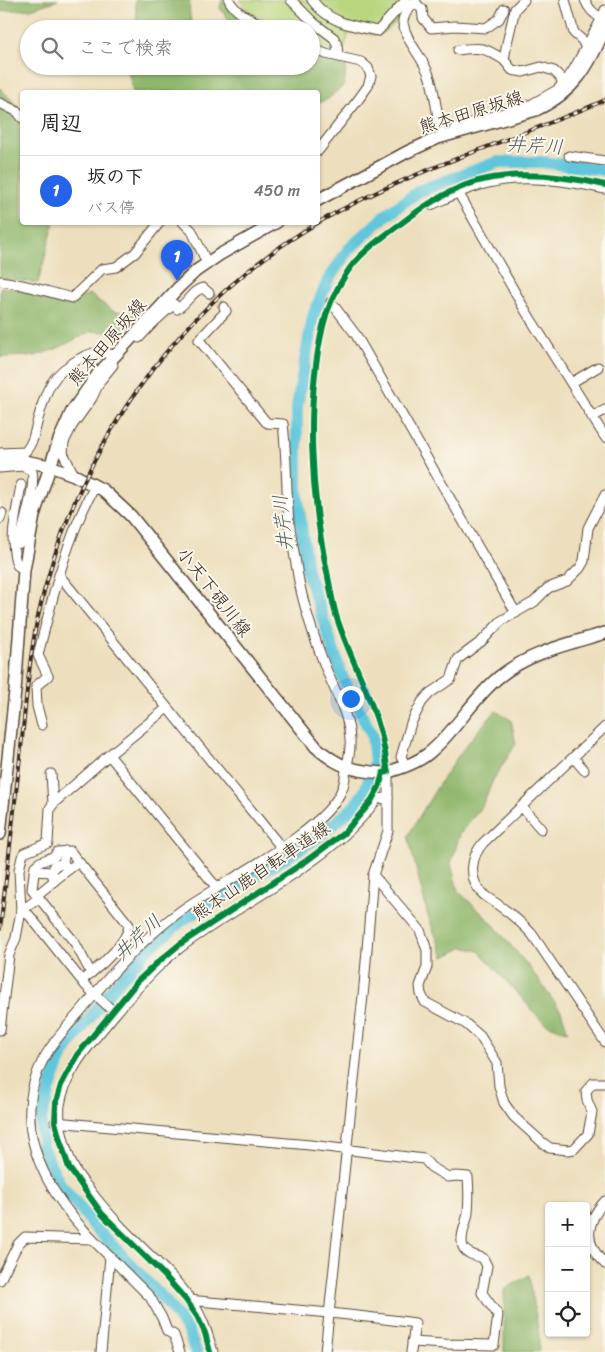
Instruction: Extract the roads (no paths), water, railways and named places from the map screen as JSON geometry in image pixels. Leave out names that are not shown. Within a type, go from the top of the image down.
[{"type":"main road","name":"熊本田原坂線","points":[[320,199],[407,152],[438,138],[536,110],[550,104],[575,82],[586,69],[604,23]]},
{"type":"main road","name":"熊本田原坂線","points":[[0,834],[4,753],[14,691],[24,570],[34,515],[50,466],[72,411],[98,374],[149,323],[178,287],[207,263],[271,225]]},
{"type":"main road","name":"小天下硯川線","points":[[0,462],[24,461],[50,466],[74,475],[110,496],[131,516],[316,747],[328,757],[349,768],[364,772],[383,773],[406,766],[430,752],[482,693],[499,677],[516,665],[540,654],[605,633]]},
{"type":"street","points":[[230,0],[232,6],[240,13],[254,20]]},
{"type":"street","points":[[291,0],[311,20]]},
{"type":"street","points":[[312,0],[320,10],[343,24],[378,31],[412,1]]},
{"type":"street","points":[[504,60],[515,9],[524,0]]},
{"type":"street","points":[[427,138],[532,104],[545,98],[563,84],[604,23],[589,9],[585,0]]},
{"type":"street","points":[[412,1],[422,9],[423,18],[430,28],[455,26],[486,28],[499,19],[504,4],[515,9]]},
{"type":"street","points":[[412,1],[403,22],[406,32],[429,73],[441,132]]},
{"type":"street","points":[[564,1],[574,33],[582,40],[586,48]]},
{"type":"street","points":[[320,28],[334,38],[338,56]]},
{"type":"street","points":[[458,50],[479,47],[493,52],[504,60],[512,70],[523,72],[541,67],[554,71],[560,77],[563,84]]},
{"type":"street","points":[[320,51],[361,62],[368,68],[371,76],[368,86],[320,148]]},
{"type":"street","points":[[0,103],[18,112],[20,115]]},
{"type":"street","points":[[569,156],[605,161]]},
{"type":"street","points":[[431,205],[458,192],[494,181],[516,179],[556,181],[605,189]]},
{"type":"street","points":[[458,192],[526,310],[605,437]]},
{"type":"street","points":[[0,282],[18,283],[72,298],[102,269],[116,267],[135,254],[158,225]]},
{"type":"street","points":[[187,225],[192,231],[207,263]]},
{"type":"street","points":[[74,475],[63,453],[64,442],[72,426],[92,398],[100,381],[149,323],[174,304],[177,309],[182,307],[199,289],[203,288],[209,292]]},
{"type":"street","points":[[331,302],[356,335],[516,613]]},
{"type":"street","points":[[174,1335],[167,1331],[150,1297],[92,1240],[61,1201],[46,1178],[30,1136],[29,1120],[31,1096],[43,1060],[134,950],[183,909],[303,832],[337,801],[349,768],[350,742],[348,723],[341,701],[324,663],[303,601],[298,577],[289,522],[285,442],[282,424],[266,422],[199,340],[226,311],[224,307]]},
{"type":"street","points":[[0,452],[25,452],[32,444],[48,386],[64,369],[84,357],[97,352],[105,351],[115,356]]},
{"type":"street","points":[[571,383],[598,367]]},
{"type":"street","points":[[592,417],[605,410]]},
{"type":"street","points":[[0,468],[22,466],[32,471],[34,480],[22,526],[20,543],[14,545]]},
{"type":"street","points":[[22,485],[14,545],[17,565],[24,570]]},
{"type":"street","points":[[42,725],[37,706],[36,686],[48,676],[38,655],[69,542],[81,512],[95,486]]},
{"type":"street","points":[[406,766],[401,757],[411,724],[422,702],[430,693],[450,679],[458,659],[482,641],[501,621],[534,602],[548,588],[567,581],[580,568],[584,561],[588,528],[605,495]]},
{"type":"street","points":[[59,575],[281,847]]},
{"type":"street","points":[[0,1030],[9,955],[16,938],[21,911],[19,870],[24,853],[48,843],[50,808],[53,804],[109,754],[167,708]]},
{"type":"street","points":[[604,731],[477,850],[473,858],[472,867],[475,883],[482,892],[522,923],[532,934],[605,1042]]},
{"type":"street","points":[[109,754],[217,888]]},
{"type":"street","points":[[574,758],[584,770]]},
{"type":"street","points":[[325,1352],[373,875],[388,832],[388,798],[383,773]]},
{"type":"street","points":[[50,774],[53,804]]},
{"type":"street","points":[[213,1352],[205,1326],[176,1281],[105,1211],[73,1165],[58,1122],[65,1088],[88,1046],[155,969],[185,944],[321,854],[347,834],[377,799],[388,798]]},
{"type":"street","points":[[522,807],[541,829]]},
{"type":"street","points":[[82,980],[91,973],[105,962],[129,932],[129,925],[70,851],[57,852],[55,856],[35,866],[32,889],[76,942],[91,973]]},
{"type":"street","points":[[65,852],[66,866]]},
{"type":"street","points":[[21,911],[38,897],[53,876],[55,865],[66,866],[78,862]]},
{"type":"street","points":[[34,871],[53,876]]},
{"type":"street","points":[[373,875],[420,930],[427,950],[427,967],[420,986],[420,994],[425,1002],[466,1024],[480,1036],[497,1063],[499,1086],[504,1103],[520,1123],[550,1148],[574,1149],[588,1134],[592,1112],[587,1100],[586,1091],[593,1083],[605,1083]]},
{"type":"street","points":[[21,911],[29,915],[82,980],[113,1010]]},
{"type":"street","points":[[58,1122],[310,1145],[346,1151],[424,1159],[431,1167],[448,1177],[468,1177],[468,1214],[462,1238],[463,1248],[468,1253],[483,1258],[487,1266],[482,1293],[498,1315],[494,1345],[412,1342]]},
{"type":"street","points":[[605,1200],[590,1225],[590,1241],[595,1255],[605,1264]]},
{"type":"street","points":[[0,1280],[18,1244],[25,1237],[92,1240]]},
{"type":"street","points":[[101,1352],[112,1259]]},
{"type":"street","points":[[107,1352],[112,1259]]},
{"type":"street","points":[[190,1300],[297,1309],[415,1323],[411,1352]]},
{"type":"street","points":[[159,1304],[169,1322],[180,1352]]},
{"type":"waterway","name":"井芹川","points":[[196,1352],[188,1331],[167,1303],[95,1227],[59,1182],[42,1147],[41,1119],[52,1082],[64,1052],[107,995],[146,951],[183,920],[316,839],[354,807],[365,791],[375,762],[372,735],[342,676],[307,571],[297,493],[297,406],[313,316],[328,280],[348,250],[386,215],[419,191],[498,162],[541,162],[605,170]]},
{"type":"tunnel","points":[[209,293],[224,307]]},
{"type":"railway","points":[[320,221],[388,187],[605,100]]},
{"type":"railway","points":[[0,929],[28,680],[37,621],[53,560],[75,501],[103,445],[136,392],[175,342],[218,297],[266,257],[314,225]]},
{"type":"place","name":"坂の下","points":[[177,281]]}]
